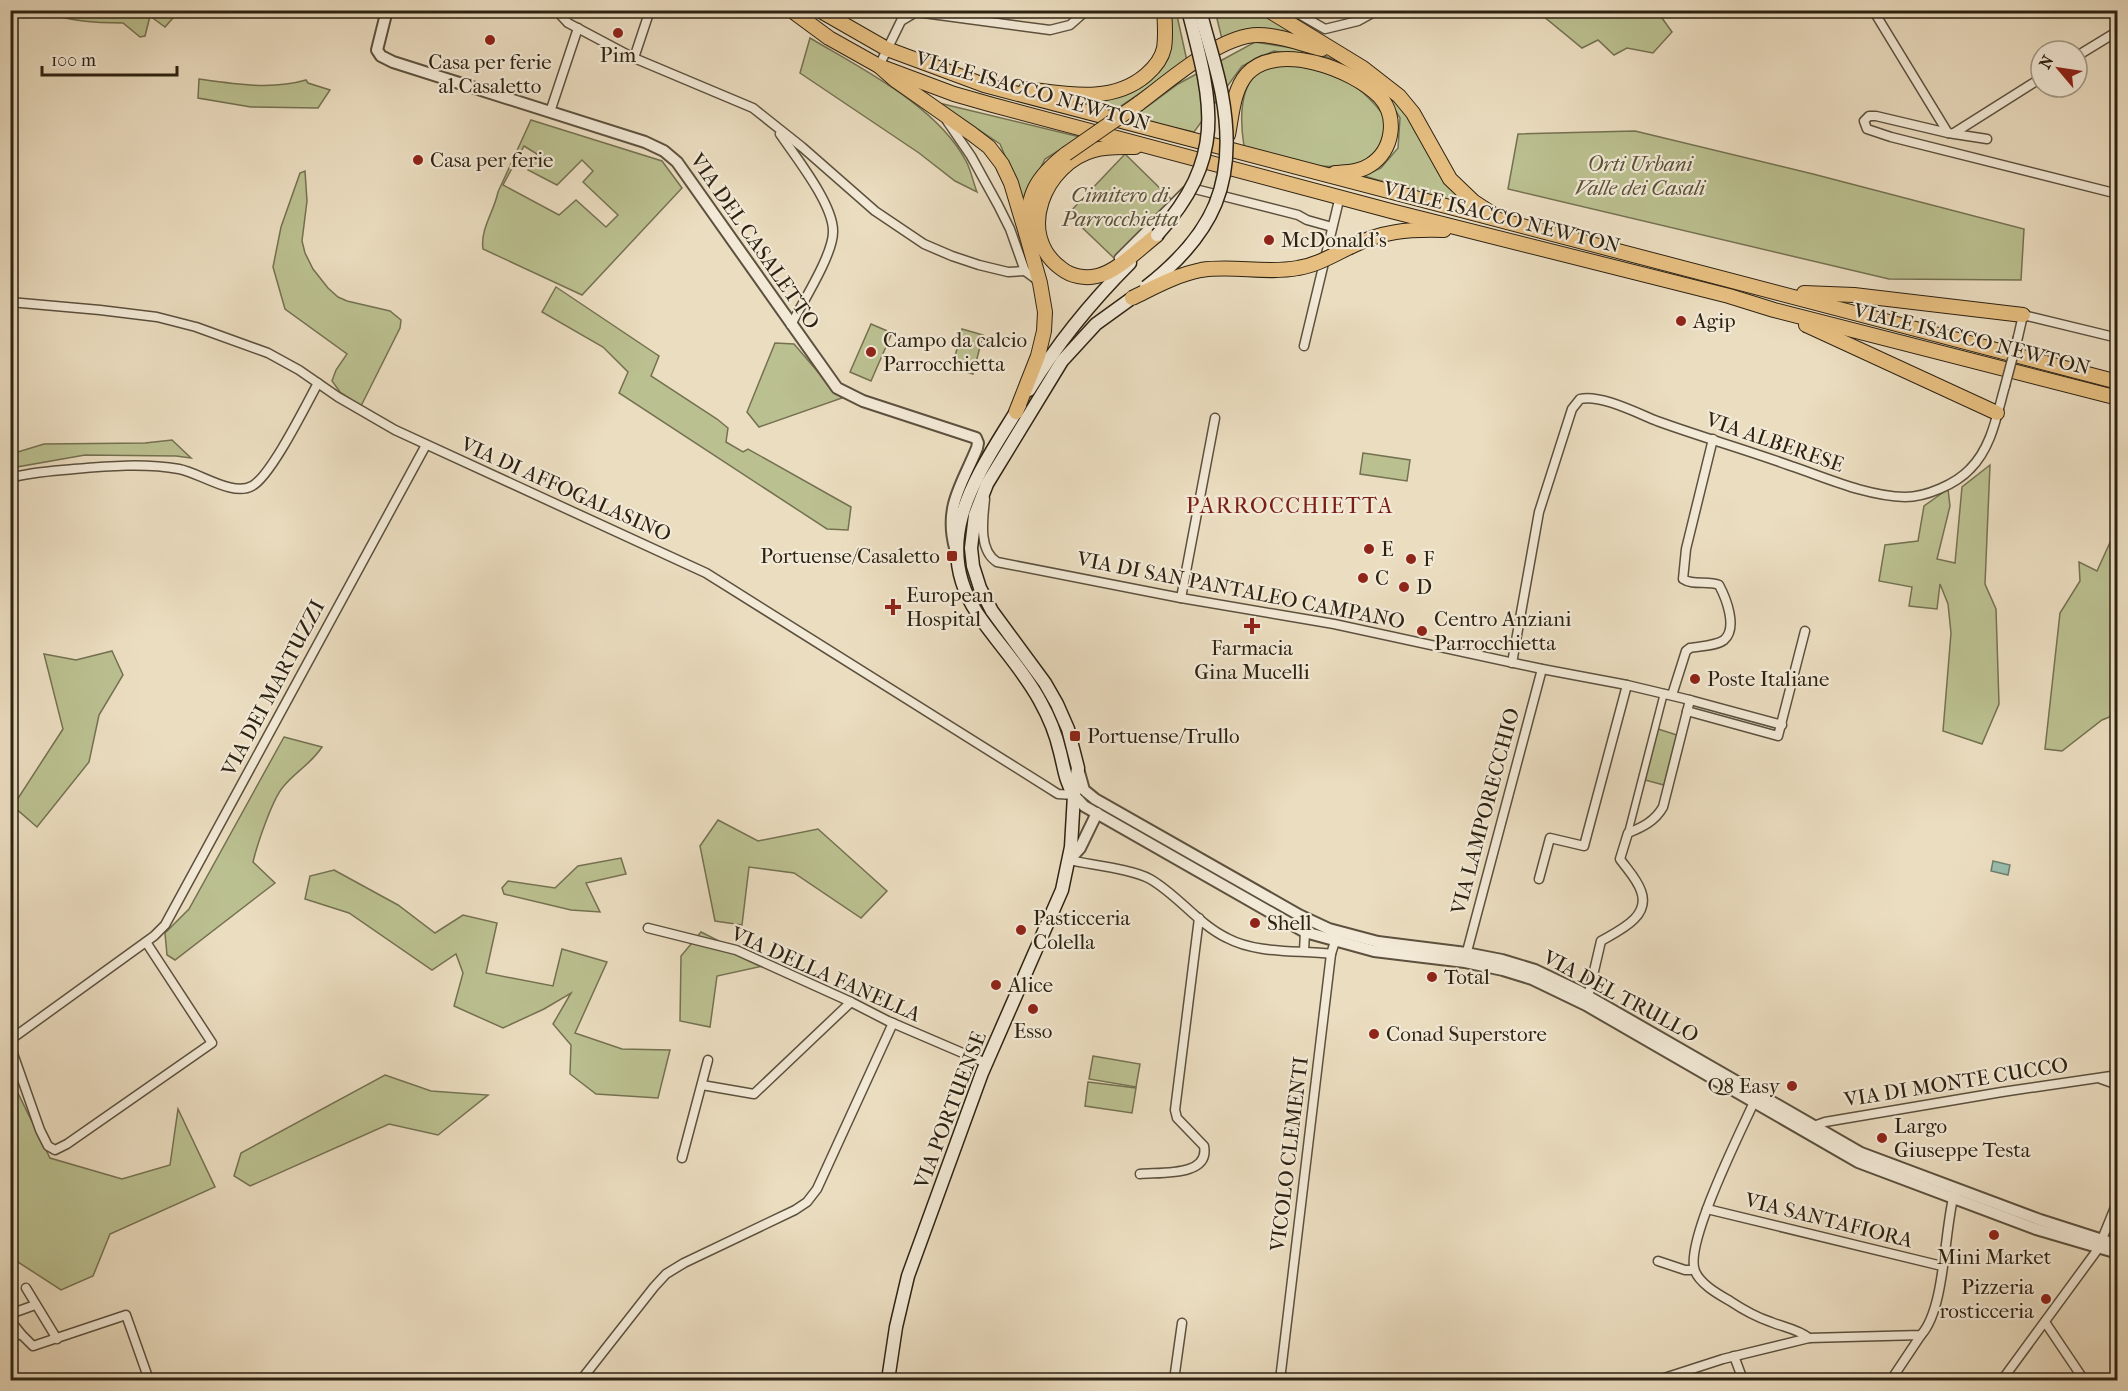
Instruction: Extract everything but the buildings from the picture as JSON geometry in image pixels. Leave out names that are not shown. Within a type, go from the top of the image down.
[{"type":"main road","name":"VIALE ISACCO NEWTON","points":[[791,10],[821,33],[879,66],[989,104],[2118,398]]},
{"type":"main road","name":"VIALE ISACCO NEWTON","points":[[819,10],[887,49],[984,85],[2118,382]]},
{"type":"main road","points":[[984,85],[1084,95],[1101,95],[1123,90],[1143,77],[1159,60],[1164,49],[1164,10]]},
{"type":"main road","name":"VIA PORTUENSE","points":[[1074,795],[1066,782],[1058,743],[1047,715],[1028,682],[974,608],[963,583],[957,554],[958,529],[968,496],[979,473],[1058,344],[1077,318],[1157,235],[1190,192],[1202,163],[1207,139],[1209,110],[1208,91],[1188,10]]},
{"type":"main road","name":"VIA PORTUENSE","points":[[888,1380],[896,1327],[908,1276],[986,1063],[1059,898],[1069,860],[1078,768],[1068,729],[1057,704],[1036,670],[992,611],[977,582],[971,540],[975,515],[987,484],[1048,383],[1072,349],[1096,324],[1179,259],[1203,230],[1213,209],[1222,180],[1227,140],[1221,92],[1200,10]]},
{"type":"main road","points":[[1268,10],[1363,68],[1399,96],[1413,113],[1450,179],[1474,202],[1503,220]]},
{"type":"main road","points":[[1026,233],[1029,201],[1042,176],[1066,154],[1220,46],[1241,38],[1267,36],[1333,51]]},
{"type":"main road","points":[[1227,140],[1234,103],[1241,82],[1253,68],[1278,59],[1311,62],[1352,77],[1379,96],[1388,111],[1391,127],[1386,149],[1370,166],[1359,170],[1326,174]]},
{"type":"main road","points":[[879,66],[895,80],[931,103],[972,134],[996,155],[1011,183],[1040,283],[1045,312],[1042,341],[1016,412]]},
{"type":"main road","points":[[1156,147],[1114,147],[1093,150],[1074,159],[1052,180],[1046,190],[1039,209],[1038,229],[1042,242],[1056,265],[1070,273],[1087,277],[1103,274],[1157,235]]},
{"type":"main road","points":[[1132,298],[1166,281],[1190,273],[1217,269],[1296,269],[1318,262],[1373,237],[1405,230],[1474,231]]},
{"type":"main road","points":[[1776,292],[1854,296],[2023,315]]},
{"type":"main road","points":[[1774,310],[1998,413]]},
{"type":"street","name":"VIA DEL CASALETTO","points":[[387,10],[377,50],[381,56],[393,63],[645,142],[672,157],[833,383],[843,392],[863,401],[976,438],[977,448],[957,491],[952,510],[951,529],[957,554]]},
{"type":"street","points":[[556,10],[564,20],[634,58],[736,99],[760,113],[875,211],[924,244],[979,265],[1008,272],[1025,271]]},
{"type":"street","points":[[634,58],[650,10]]},
{"type":"street","points":[[887,49],[901,21],[915,12],[1050,30],[1075,22],[1087,10]]},
{"type":"street","points":[[1292,10],[1325,29],[1352,23],[1378,10]]},
{"type":"street","points":[[1873,10],[1951,133]]},
{"type":"street","points":[[550,112],[578,28]]},
{"type":"street","points":[[2089,49],[2118,31]]},
{"type":"street","points":[[863,57],[871,41]]},
{"type":"street","name":"VIALE ISACCO NEWTON","points":[[879,66],[887,49]]},
{"type":"street","points":[[1951,133],[2029,85]]},
{"type":"street","points":[[931,103],[954,130],[984,180],[1010,229],[1025,271],[1040,283]]},
{"type":"street","points":[[1988,139],[1876,116],[1869,116],[1864,121],[1867,129],[1891,137],[2118,194]]},
{"type":"street","points":[[775,126],[818,192],[832,222],[833,232],[827,254],[791,325]]},
{"type":"street","points":[[1119,258],[1191,188],[1298,215],[1332,227]]},
{"type":"street","points":[[1304,346],[1340,196]]},
{"type":"street","name":"VIA DI AFFOGALASINO","points":[[10,302],[118,312],[187,324],[268,353],[294,367],[368,415],[426,445],[706,573],[1058,794],[1074,795]]},
{"type":"street","points":[[2023,315],[2118,338]]},
{"type":"street","name":"VIA ALBERESE","points":[[1512,663],[1539,512],[1576,402],[1584,398],[1605,401],[1864,490],[1907,497],[1938,489],[1956,480],[1971,468],[1987,445],[1998,413],[2023,315]]},
{"type":"street","points":[[10,478],[36,472],[103,466],[163,467],[182,469],[232,489],[244,490],[250,488],[267,473],[318,383]]},
{"type":"street","points":[[1181,598],[1215,418]]},
{"type":"street","points":[[1587,1001],[1601,940],[1629,924],[1640,910],[1641,889],[1620,859],[1668,694],[1686,651],[1690,648],[1721,642],[1729,634],[1731,621],[1719,585],[1688,582],[1683,579],[1686,549],[1713,439]]},
{"type":"street","name":"VIA DEI MARTUZZI","points":[[10,1040],[146,942],[165,925],[426,445]]},
{"type":"street","name":"VIA DI SAN PANTALEO CAMPANO","points":[[987,484],[983,517],[984,539],[986,551],[995,560],[1181,598],[1334,624],[1512,663],[1627,685],[1690,699],[1782,725]]},
{"type":"street","points":[[1687,711],[1778,736],[1805,631]]},
{"type":"street","name":"VIA LAMPORECCHIO","points":[[1466,958],[1542,669]]},
{"type":"street","points":[[1539,879],[1550,838],[1584,846],[1627,685]]},
{"type":"street","points":[[1628,833],[1655,819],[1663,807],[1690,699]]},
{"type":"street","name":"VIA DEL TRULLO","points":[[1078,768],[1082,787],[1095,799],[1337,937]]},
{"type":"street","name":"VIA DEL TRULLO","points":[[1074,795],[1095,799]]},
{"type":"street","name":"VIA DEL TRULLO","points":[[1074,795],[1084,806],[1305,932],[1337,937],[1381,952],[1466,958],[1526,976],[1587,1001],[1802,1130],[1873,1164],[2100,1244],[2118,1253]]},
{"type":"street","name":"VIA PORTUENSE","points":[[1069,860],[1080,848],[1097,813]]},
{"type":"street","points":[[1069,860],[1147,877],[1162,886],[1224,937],[1238,943],[1263,948],[1331,954]]},
{"type":"street","points":[[1227,888],[1233,877]]},
{"type":"street","points":[[1140,1174],[1190,1169],[1199,1164],[1204,1156],[1204,1146],[1175,1113],[1199,918]]},
{"type":"street","name":"VIA DELLA FANELLA","points":[[648,928],[736,950],[893,1023],[986,1063]]},
{"type":"street","points":[[1304,951],[1305,932]]},
{"type":"street","name":"VICOLO CLEMENTI","points":[[1280,1380],[1331,954],[1337,937]]},
{"type":"street","points":[[10,1046],[40,1130],[48,1146],[55,1150],[67,1144],[212,1043],[146,942]]},
{"type":"street","points":[[702,1085],[754,1094],[851,1002]]},
{"type":"street","points":[[581,1380],[666,1274],[684,1263],[795,1210],[810,1199],[817,1189],[893,1023]]},
{"type":"street","points":[[682,1158],[708,1060]]},
{"type":"street","name":"VIA DEL TRULLO","points":[[1695,1064],[1814,1126],[1873,1164]]},
{"type":"street","name":"VIA DI MONTE CUCCO","points":[[1802,1130],[1979,1096],[2118,1075]]},
{"type":"street","points":[[2098,1078],[2118,1085]]},
{"type":"street","points":[[1754,1102],[1707,1209],[1695,1250],[1694,1269],[1703,1282],[1729,1300],[1767,1321],[1809,1338]]},
{"type":"street","points":[[1891,1380],[1929,1325],[1935,1312],[1954,1194]]},
{"type":"street","points":[[2002,1380],[2100,1244],[2118,1200]]},
{"type":"street","name":"VIA SANTAFIORA","points":[[1707,1209],[1942,1266]]},
{"type":"street","name":"VIA DEL TRULLO","points":[[2100,1244],[2118,1245]]},
{"type":"street","points":[[1658,1261],[1685,1270],[1694,1269]]},
{"type":"street","points":[[26,1288],[57,1339]]},
{"type":"street","points":[[10,1314],[35,1305]]},
{"type":"street","points":[[10,1320],[33,1346],[126,1316],[149,1380]]},
{"type":"street","points":[[2045,1322],[2084,1380]]},
{"type":"street","points":[[1174,1380],[1182,1323]]},
{"type":"street","points":[[10,1338],[21,1334]]},
{"type":"street","points":[[1658,1380],[1734,1356],[1809,1338],[1921,1335]]},
{"type":"street","points":[[1734,1356],[1743,1380]]},
{"type":"green space","points":[[41,11],[159,11],[173,18],[165,27],[150,16],[145,36],[140,37],[123,23],[81,21]]},
{"type":"green space","points":[[1171,11],[1176,11],[1187,61],[1112,112],[1055,100],[1095,103],[1143,84],[1170,50]]},
{"type":"green space","points":[[1215,11],[1262,11],[1307,39],[1222,39]]},
{"type":"green space","points":[[1537,11],[1669,11],[1662,18],[1672,32],[1653,53],[1627,48],[1614,55],[1598,40],[1582,48]]},
{"type":"green space","points":[[810,38],[897,90],[937,123],[966,161],[977,192],[955,181],[919,153],[800,73]]},
{"type":"green space","points":[[1255,42],[1312,51],[1345,64],[1404,106],[1470,207],[1364,176],[1381,168],[1398,148],[1400,118],[1385,93],[1312,57],[1274,51],[1242,66],[1194,132],[1132,118],[1178,84]]},
{"type":"green space","points":[[1278,65],[1327,72],[1353,85],[1377,106],[1388,121],[1386,144],[1370,161],[1348,167],[1314,166],[1244,146],[1242,115],[1248,86],[1260,70]]},
{"type":"green space","points":[[199,79],[266,85],[306,80],[308,83],[330,90],[318,108],[251,107],[198,98]]},
{"type":"green space","points":[[939,103],[1080,137],[1045,159],[1024,201],[1000,144]]},
{"type":"green space","points":[[531,120],[662,161],[682,188],[582,295],[483,249],[485,227],[498,192]],"holes":[[[524,146],[537,154],[528,170],[557,185],[582,160],[593,171],[583,182],[618,215],[606,227],[576,200],[559,215],[503,185]]]},
{"type":"green space","name":"Orti Urbani Valle dei Casali","points":[[1635,131],[2024,229],[2021,280],[1889,279],[1508,189],[1518,134]]},
{"type":"green space","name":"Cimitero di Parrocchietta","points":[[1125,154],[1172,200],[1115,259],[1068,214]]},
{"type":"green space","points":[[305,171],[307,201],[302,241],[313,269],[338,297],[390,311],[401,320],[400,328],[361,406],[340,392],[332,381],[336,370],[347,354],[285,309],[273,267],[281,227],[300,173]]},
{"type":"green space","points":[[556,287],[659,356],[651,376],[728,428],[726,442],[743,452],[748,449],[851,507],[848,530],[827,529],[619,393],[628,372],[603,347],[542,312]]},
{"type":"green space","name":"Campo da calcio Parrocchietta","points":[[871,324],[892,333],[871,381],[850,372]]},
{"type":"green space","points":[[962,329],[983,335],[973,374],[952,368]]},
{"type":"green space","points":[[775,343],[794,344],[842,398],[759,427],[747,412]]},
{"type":"green space","points":[[172,440],[191,458],[85,455],[11,468],[11,454],[44,444],[145,443]]},
{"type":"green space","points":[[1363,453],[1410,460],[1407,481],[1360,474]]},
{"type":"green space","points":[[1990,465],[1985,584],[1996,609],[1999,704],[1982,744],[1943,731],[1951,633],[1948,604],[1940,584],[1937,609],[1909,606],[1912,587],[1879,581],[1885,545],[1918,541],[1924,506],[1948,489],[1950,506],[1937,559],[1955,563],[1962,487]]},
{"type":"green space","points":[[2117,527],[2118,577],[2114,604],[2117,602],[2118,677],[2114,683],[2117,683],[2117,714],[2102,720],[2062,751],[2045,749],[2060,613],[2080,581],[2079,562],[2097,571]]},
{"type":"green space","points":[[112,651],[123,675],[99,715],[89,762],[37,827],[13,806],[63,729],[44,654],[76,660]]},
{"type":"green space","points":[[1658,729],[1677,735],[1664,785],[1645,780]]},
{"type":"green space","points":[[284,737],[322,747],[283,787],[261,834],[253,862],[275,883],[175,960],[167,955],[165,933],[189,909]]},
{"type":"green space","points":[[718,820],[758,841],[818,829],[887,891],[861,918],[794,873],[749,867],[742,925],[715,921],[700,846]]},
{"type":"green space","points":[[621,858],[626,874],[586,883],[600,912],[571,910],[504,894],[502,888],[508,881],[555,888],[578,866]]},
{"type":"green space","points":[[334,870],[398,905],[435,933],[463,915],[497,923],[486,973],[553,986],[562,949],[607,962],[575,1033],[622,1049],[670,1050],[658,1098],[596,1094],[570,1074],[571,1045],[553,1024],[571,993],[544,1009],[503,1028],[454,1006],[463,973],[456,954],[432,970],[349,913],[305,899],[310,876]]},
{"type":"green space","points":[[701,932],[767,965],[717,976],[710,1027],[680,1021],[681,956]]},
{"type":"green space","points":[[1093,1056],[1140,1064],[1136,1087],[1089,1079]]},
{"type":"green space","points":[[385,1075],[431,1091],[488,1095],[438,1135],[389,1124],[250,1186],[234,1176],[241,1153]]},
{"type":"green space","points":[[10,1077],[50,1158],[122,1179],[170,1165],[178,1109],[215,1187],[110,1234],[93,1276],[61,1290],[18,1262],[11,1265]]},
{"type":"green space","points":[[1088,1082],[1136,1088],[1132,1113],[1085,1106]]},
{"type":"shaded area","points":[[1993,861],[2010,865],[2008,875],[1991,871]]},
{"type":"place","name":"Pim","points":[[618,33]]},
{"type":"place","name":"Casa per ferie al Casaletto","points":[[490,40]]},
{"type":"place","name":"Casa per ferie","points":[[418,160]]},
{"type":"place","name":"McDonald's","points":[[1269,240]]},
{"type":"place","name":"Agip","points":[[1681,321]]},
{"type":"place","name":"Campo da calcio Parrocchietta","points":[[871,352]]},
{"type":"place","name":"E","points":[[1369,549]]},
{"type":"place","name":"Portuense/Casaletto","points":[[952,556]]},
{"type":"place","name":"F","points":[[1411,559]]},
{"type":"place","name":"C","points":[[1363,578]]},
{"type":"place","name":"D","points":[[1404,587]]},
{"type":"place","name":"European Hospital","points":[[893,607]]},
{"type":"place","name":"Farmacia Gina Mucelli","points":[[1252,626]]},
{"type":"place","name":"Centro Anziani Parrocchietta","points":[[1422,631]]},
{"type":"place","name":"Poste Italiane","points":[[1695,679]]},
{"type":"place","name":"Portuense/Trullo","points":[[1075,736]]},
{"type":"place","name":"Shell","points":[[1255,923]]},
{"type":"place","name":"Pasticceria Colella","points":[[1021,930]]},
{"type":"place","name":"Total","points":[[1432,977]]},
{"type":"place","name":"Alice","points":[[996,985]]},
{"type":"place","name":"Esso","points":[[1033,1009]]},
{"type":"place","name":"Conad Superstore","points":[[1374,1034]]},
{"type":"place","name":"Q8 Easy","points":[[1792,1086]]},
{"type":"place","name":"Largo Giuseppe Testa","points":[[1882,1138]]},
{"type":"place","name":"Mini Market","points":[[1994,1235]]},
{"type":"place","name":"Pizzeria rosticceria","points":[[2046,1299]]},
{"type":"district","name":"PARROCCHIETTA","points":[[1290,505]]}]
